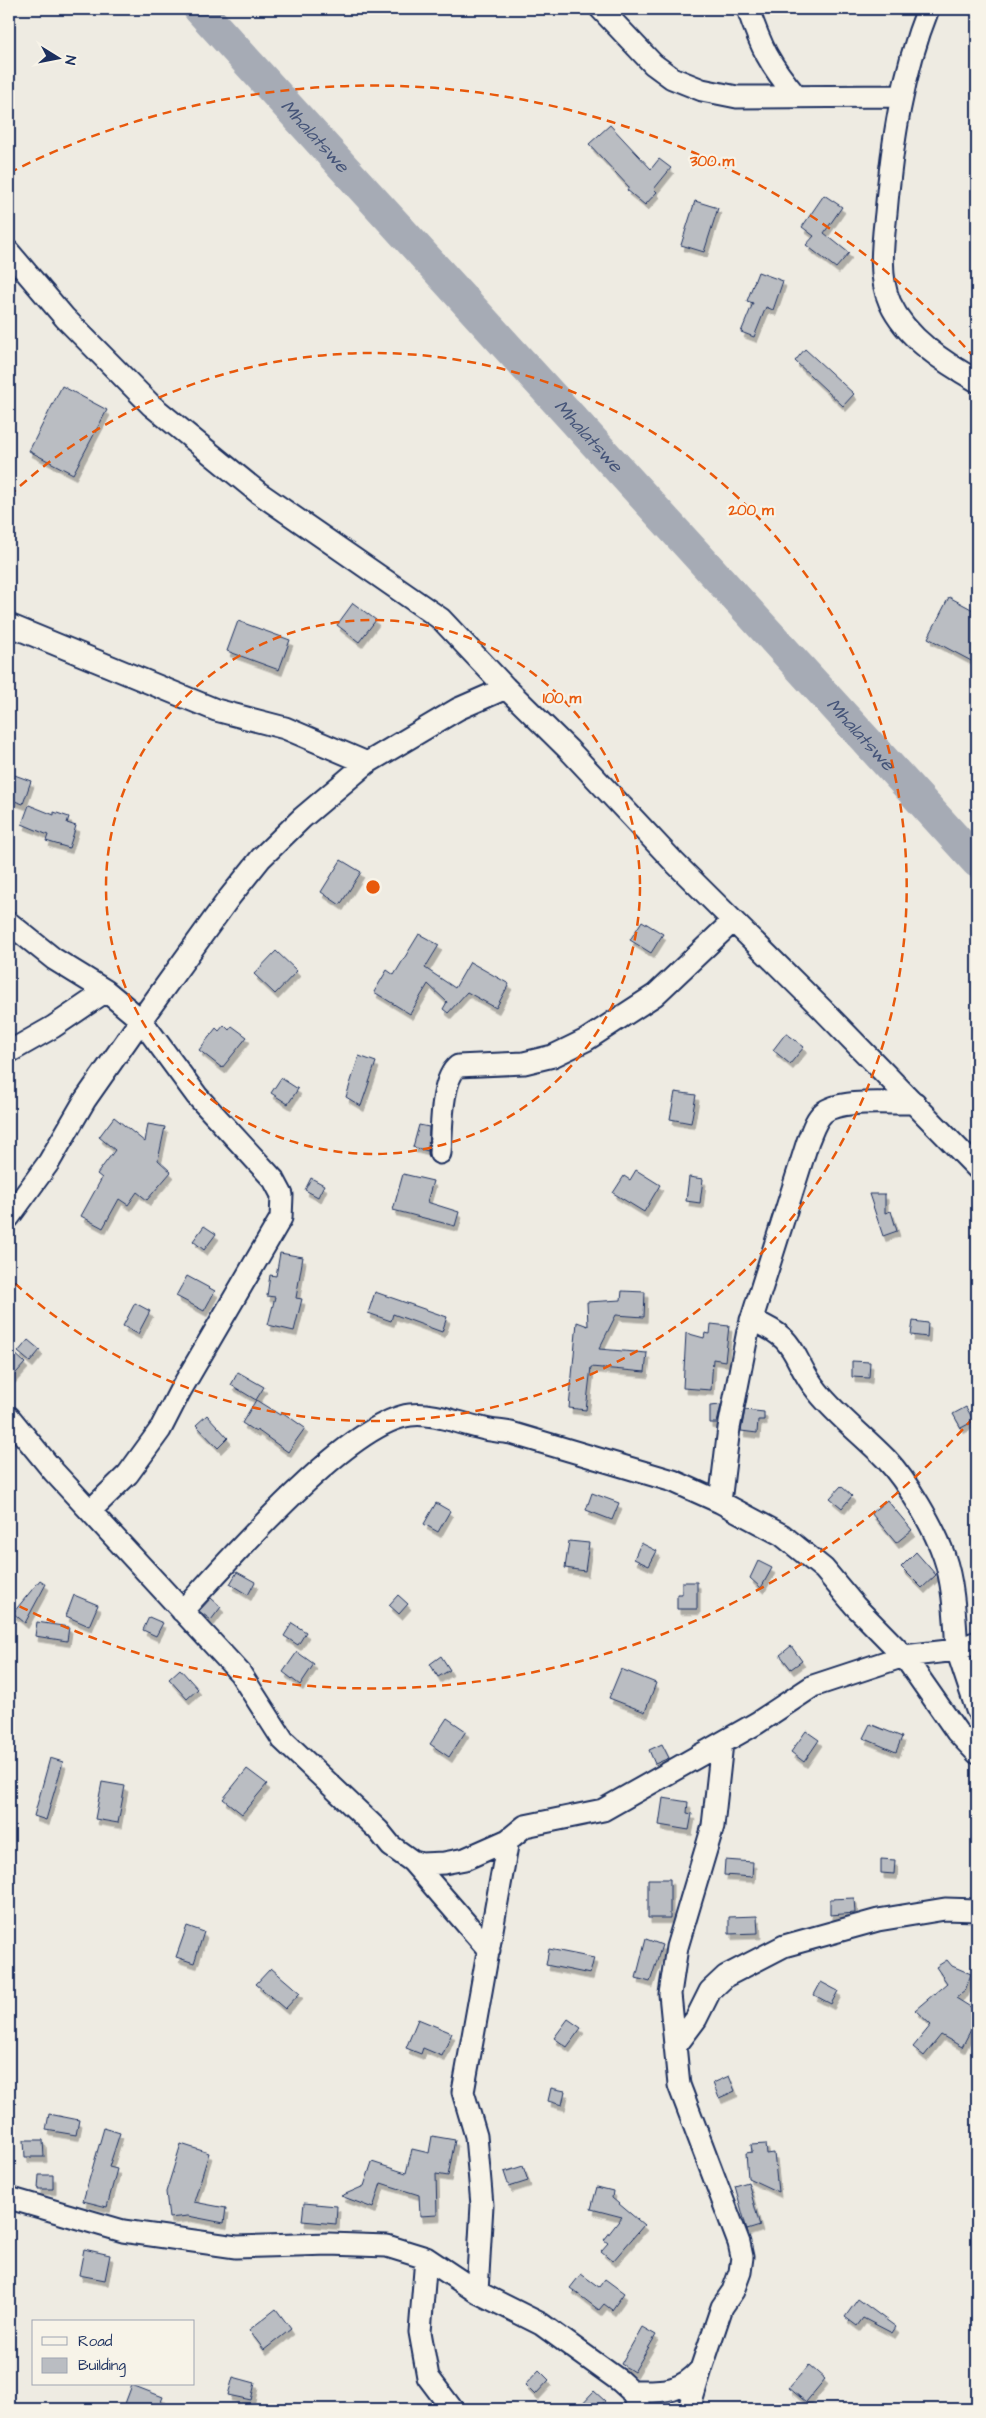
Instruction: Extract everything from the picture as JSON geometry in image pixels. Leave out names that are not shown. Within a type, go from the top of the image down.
[{"type":"street","points":[[602,9],[653,64],[672,78],[702,90],[736,96],[902,96]]},
{"type":"street","points":[[748,9],[763,52],[778,76],[796,96]]},
{"type":"street","points":[[928,9],[918,34],[902,96],[890,165],[883,241],[884,277],[890,302],[903,324],[922,343],[977,380]]},
{"type":"street","points":[[9,252],[65,318],[151,405],[259,493],[441,619],[506,688],[569,750],[674,862],[915,1103],[977,1168]]},
{"type":"street","points":[[9,625],[216,710],[285,728],[367,763]]},
{"type":"street","points":[[9,1217],[49,1162],[85,1100],[141,1020],[229,898],[261,858],[302,818],[367,763],[458,709],[506,688]]},
{"type":"street","points":[[440,1153],[446,1086],[451,1071],[458,1066],[524,1063],[553,1056],[586,1040],[655,995],[733,921]]},
{"type":"street","points":[[9,923],[54,959],[106,991],[141,1020],[197,1096],[274,1180],[282,1195],[281,1218],[180,1391],[160,1430],[128,1474],[90,1511]]},
{"type":"street","points":[[9,1052],[53,1027],[106,991]]},
{"type":"street","points":[[720,1502],[729,1428],[751,1320],[808,1141],[818,1119],[824,1112],[839,1106],[915,1103]]},
{"type":"street","points":[[751,1320],[778,1332],[786,1340],[818,1392],[887,1460],[920,1508],[944,1557],[955,1618],[956,1650],[977,1710]]},
{"type":"street","points":[[182,1610],[310,1477],[358,1440],[395,1418],[412,1415],[429,1416],[483,1429],[511,1433],[673,1481],[720,1502],[782,1535],[824,1568],[855,1606],[904,1656],[957,1732],[977,1753]]},
{"type":"street","points":[[9,1418],[90,1511],[240,1673],[284,1740],[378,1830],[391,1846],[412,1861],[489,1950]]},
{"type":"street","points":[[412,1861],[421,1864],[444,1863],[465,1859],[508,1840],[525,1826],[603,1810],[722,1743],[813,1686],[904,1656],[956,1650],[977,1642]]},
{"type":"street","points":[[689,2409],[722,2307],[733,2291],[742,2257],[739,2242],[679,2084],[670,1994],[676,1947],[713,1826],[722,1743]]},
{"type":"street","points":[[477,2292],[482,2205],[476,2136],[463,2092],[508,1840]]},
{"type":"street","points":[[675,2047],[696,2020],[710,1990],[726,1976],[784,1946],[878,1920],[945,1909],[977,1910]]},
{"type":"street","points":[[9,2198],[133,2232],[236,2246],[329,2244],[387,2246],[426,2258],[477,2292],[541,2324],[636,2400],[676,2388],[695,2376],[701,2369]]},
{"type":"street","points":[[426,2258],[420,2332],[426,2368],[428,2377],[452,2409]]},
{"type":"building","points":[[610,125],[651,169],[659,159],[671,168],[654,189],[657,192],[645,205],[627,190],[629,187],[589,144]]},
{"type":"building","points":[[824,195],[842,207],[824,233],[849,253],[836,268],[806,245],[814,236],[802,227]]},
{"type":"building","points":[[695,201],[718,208],[704,252],[681,245]]},
{"type":"building","points":[[758,272],[783,281],[773,310],[766,307],[754,337],[741,332],[753,303],[747,301]]},
{"type":"building","points":[[805,349],[854,394],[843,406],[795,361]]},
{"type":"building","points":[[62,386],[107,410],[73,474],[29,451]]},
{"type":"building","points":[[949,597],[977,612],[977,664],[928,638]]},
{"type":"building","points":[[353,603],[376,620],[359,642],[337,625]]},
{"type":"building","points":[[238,621],[290,640],[279,670],[227,651]]},
{"type":"building","points":[[9,773],[31,781],[23,804],[9,799]]},
{"type":"building","points":[[29,805],[54,815],[54,812],[69,817],[67,823],[76,826],[69,848],[46,841],[48,835],[22,824]]},
{"type":"building","points":[[341,860],[361,872],[340,905],[321,892]]},
{"type":"building","points":[[642,921],[663,934],[651,953],[630,940]]},
{"type":"building","points":[[419,934],[439,945],[425,968],[455,988],[470,962],[509,984],[496,1008],[467,992],[448,1013],[443,1009],[447,1002],[428,984],[410,1014],[374,992],[387,970],[394,975]]},
{"type":"building","points":[[276,951],[297,971],[275,994],[254,974]]},
{"type":"building","points":[[224,1025],[229,1030],[232,1026],[247,1037],[222,1068],[199,1050],[216,1028],[219,1031]]},
{"type":"building","points":[[786,1033],[804,1047],[790,1064],[773,1050]]},
{"type":"building","points":[[359,1056],[376,1062],[361,1106],[346,1097]]},
{"type":"building","points":[[281,1078],[298,1089],[288,1104],[271,1093]]},
{"type":"building","points":[[675,1092],[696,1095],[691,1123],[670,1119]]},
{"type":"building","points":[[114,1117],[145,1142],[148,1124],[165,1127],[158,1160],[171,1172],[147,1200],[137,1192],[128,1205],[119,1199],[103,1228],[81,1216],[102,1178],[97,1174],[115,1150],[99,1137]]},
{"type":"building","points":[[419,1125],[429,1127],[428,1151],[413,1147]]},
{"type":"building","points":[[636,1170],[660,1185],[644,1212],[613,1193],[624,1176],[630,1180]]},
{"type":"building","points":[[403,1174],[433,1181],[427,1202],[459,1212],[455,1226],[393,1210]]},
{"type":"building","points":[[689,1177],[703,1179],[700,1203],[686,1201]]},
{"type":"building","points":[[311,1178],[324,1185],[318,1197],[305,1190]]},
{"type":"building","points":[[869,1194],[885,1194],[885,1213],[891,1211],[897,1231],[883,1236]]},
{"type":"building","points":[[204,1226],[216,1234],[204,1250],[193,1241]]},
{"type":"building","points":[[280,1253],[303,1257],[296,1298],[302,1299],[294,1331],[268,1325],[275,1297],[267,1296],[270,1275],[276,1276]]},
{"type":"building","points":[[187,1276],[215,1291],[204,1311],[176,1296]]},
{"type":"building","points":[[622,1291],[645,1292],[644,1317],[616,1315],[599,1349],[647,1353],[645,1372],[591,1367],[586,1410],[569,1408],[577,1322],[588,1326],[587,1302],[621,1300]]},
{"type":"building","points":[[375,1292],[447,1317],[442,1332],[393,1314],[391,1321],[368,1313]]},
{"type":"building","points":[[135,1303],[150,1311],[138,1334],[123,1326]]},
{"type":"building","points":[[913,1321],[928,1323],[927,1337],[911,1335]]},
{"type":"building","points":[[711,1324],[729,1326],[725,1361],[713,1359],[711,1390],[683,1388],[686,1333],[704,1338],[705,1333],[710,1334]]},
{"type":"building","points":[[28,1340],[40,1350],[30,1362],[18,1352]]},
{"type":"building","points":[[9,1348],[25,1363],[9,1381]]},
{"type":"building","points":[[852,1361],[870,1362],[869,1378],[852,1377]]},
{"type":"building","points":[[238,1372],[264,1387],[256,1400],[231,1385]]},
{"type":"building","points":[[256,1400],[280,1415],[282,1412],[305,1428],[288,1452],[257,1430],[256,1432],[242,1423]]},
{"type":"building","points":[[721,1405],[717,1423],[710,1423],[710,1406]]},
{"type":"building","points":[[966,1407],[974,1421],[961,1428],[953,1414]]},
{"type":"building","points":[[745,1410],[764,1412],[764,1420],[758,1420],[757,1433],[741,1431]]},
{"type":"building","points":[[207,1415],[228,1438],[218,1448],[196,1425]]},
{"type":"building","points":[[841,1486],[852,1496],[842,1508],[830,1498]]},
{"type":"building","points":[[592,1493],[619,1503],[612,1520],[586,1510]]},
{"type":"building","points":[[887,1500],[912,1530],[896,1543],[871,1513]]},
{"type":"building","points":[[436,1503],[450,1511],[438,1532],[424,1524]]},
{"type":"building","points":[[569,1541],[589,1543],[585,1571],[565,1568]]},
{"type":"building","points":[[641,1543],[657,1551],[649,1566],[634,1559]]},
{"type":"building","points":[[916,1552],[936,1575],[922,1588],[901,1567]]},
{"type":"building","points":[[758,1561],[772,1568],[761,1588],[750,1578]]},
{"type":"building","points":[[237,1572],[255,1582],[248,1595],[230,1584]]},
{"type":"building","points":[[40,1580],[46,1584],[25,1623],[13,1613]]},
{"type":"building","points":[[682,1582],[697,1582],[697,1609],[677,1609],[677,1594],[682,1594]]},
{"type":"building","points":[[74,1595],[98,1605],[89,1626],[66,1616]]},
{"type":"building","points":[[398,1595],[408,1604],[399,1614],[389,1605]]},
{"type":"building","points":[[211,1598],[221,1607],[211,1620],[199,1611]]},
{"type":"building","points":[[149,1617],[163,1623],[156,1636],[143,1630]]},
{"type":"building","points":[[37,1622],[69,1627],[67,1641],[35,1636]]},
{"type":"building","points":[[292,1623],[306,1632],[298,1645],[284,1636]]},
{"type":"building","points":[[791,1646],[802,1661],[791,1669],[780,1655]]},
{"type":"building","points":[[297,1652],[314,1664],[300,1685],[283,1672]]},
{"type":"building","points":[[441,1656],[450,1670],[438,1677],[430,1664]]},
{"type":"building","points":[[180,1669],[198,1689],[187,1699],[169,1679]]},
{"type":"building","points":[[621,1669],[656,1683],[645,1712],[609,1698]]},
{"type":"building","points":[[447,1718],[466,1731],[449,1757],[430,1744]]},
{"type":"building","points":[[870,1724],[902,1737],[896,1752],[863,1738]]},
{"type":"building","points":[[806,1731],[819,1740],[804,1762],[791,1752]]},
{"type":"building","points":[[662,1744],[669,1758],[655,1764],[649,1750]]},
{"type":"building","points":[[50,1758],[63,1762],[46,1820],[34,1816]]},
{"type":"building","points":[[247,1769],[267,1784],[242,1814],[223,1799]]},
{"type":"building","points":[[102,1782],[125,1786],[118,1823],[95,1819]]},
{"type":"building","points":[[663,1798],[688,1802],[687,1813],[692,1814],[689,1830],[659,1825]]},
{"type":"building","points":[[881,1859],[895,1860],[894,1874],[881,1873]]},
{"type":"building","points":[[725,1860],[753,1862],[752,1877],[724,1875]]},
{"type":"building","points":[[648,1879],[670,1879],[670,1918],[648,1918]]},
{"type":"building","points":[[854,1898],[855,1913],[830,1915],[830,1899]]},
{"type":"building","points":[[757,1916],[758,1933],[729,1934],[729,1917]]},
{"type":"building","points":[[187,1926],[204,1932],[194,1963],[176,1957]]},
{"type":"building","points":[[646,1939],[662,1945],[650,1982],[636,1978]]},
{"type":"building","points":[[549,1949],[594,1958],[590,1974],[546,1965]]},
{"type":"building","points":[[947,1960],[952,1966],[971,1974],[965,1991],[956,1998],[977,2011],[977,2018],[962,2047],[941,2035],[924,2056],[913,2047],[931,2025],[915,2010],[947,1983],[936,1967]]},
{"type":"building","points":[[271,1968],[300,1993],[285,2009],[256,1984]]},
{"type":"building","points":[[821,1982],[838,1991],[831,2004],[814,1995]]},
{"type":"building","points":[[418,2019],[452,2033],[442,2056],[423,2048],[421,2054],[406,2048]]},
{"type":"building","points":[[568,2019],[581,2028],[567,2047],[554,2038]]},
{"type":"building","points":[[729,2076],[735,2091],[719,2098],[713,2083]]},
{"type":"building","points":[[551,2088],[565,2091],[562,2105],[548,2101]]},
{"type":"building","points":[[49,2114],[79,2120],[76,2135],[46,2130]]},
{"type":"building","points":[[104,2128],[120,2133],[109,2167],[117,2169],[107,2207],[83,2201]]},
{"type":"building","points":[[432,2136],[455,2140],[448,2176],[436,2174],[437,2215],[420,2216],[419,2195],[381,2183],[373,2208],[341,2196],[364,2186],[372,2162],[406,2173],[412,2149],[429,2153]]},
{"type":"building","points":[[24,2140],[43,2140],[44,2157],[25,2157]]},
{"type":"building","points":[[181,2144],[209,2153],[194,2202],[226,2208],[224,2223],[188,2216],[169,2218],[166,2192]]},
{"type":"building","points":[[766,2144],[767,2154],[774,2153],[778,2192],[748,2178],[746,2153],[752,2152],[751,2145]]},
{"type":"building","points":[[523,2166],[528,2181],[509,2187],[504,2172]]},
{"type":"building","points":[[39,2175],[53,2175],[53,2189],[38,2189]]},
{"type":"building","points":[[748,2182],[760,2226],[747,2230],[735,2186]]},
{"type":"building","points":[[597,2187],[613,2191],[612,2198],[644,2225],[613,2261],[601,2251],[608,2243],[604,2240],[622,2217],[591,2209]]},
{"type":"building","points":[[304,2203],[337,2206],[336,2224],[302,2221]]},
{"type":"building","points":[[84,2249],[110,2255],[105,2280],[79,2275]]},
{"type":"building","points":[[581,2274],[599,2287],[605,2279],[624,2293],[612,2310],[604,2304],[599,2310],[570,2288]]},
{"type":"building","points":[[858,2299],[896,2327],[892,2333],[863,2318],[857,2326],[845,2317]]},
{"type":"building","points":[[276,2309],[291,2329],[264,2350],[249,2330]]},
{"type":"building","points":[[642,2327],[656,2335],[634,2372],[621,2364]]},
{"type":"building","points":[[809,2365],[825,2379],[806,2402],[789,2388]]},
{"type":"building","points":[[539,2370],[549,2380],[535,2395],[525,2385]]},
{"type":"building","points":[[233,2377],[255,2383],[251,2400],[228,2395]]},
{"type":"building","points":[[132,2386],[163,2397],[158,2409],[123,2409]]},
{"type":"building","points":[[594,2391],[605,2401],[598,2409],[577,2409]]},
{"type":"waterway","name":"Mhalatswe","points":[[199,9],[977,862]]}]
